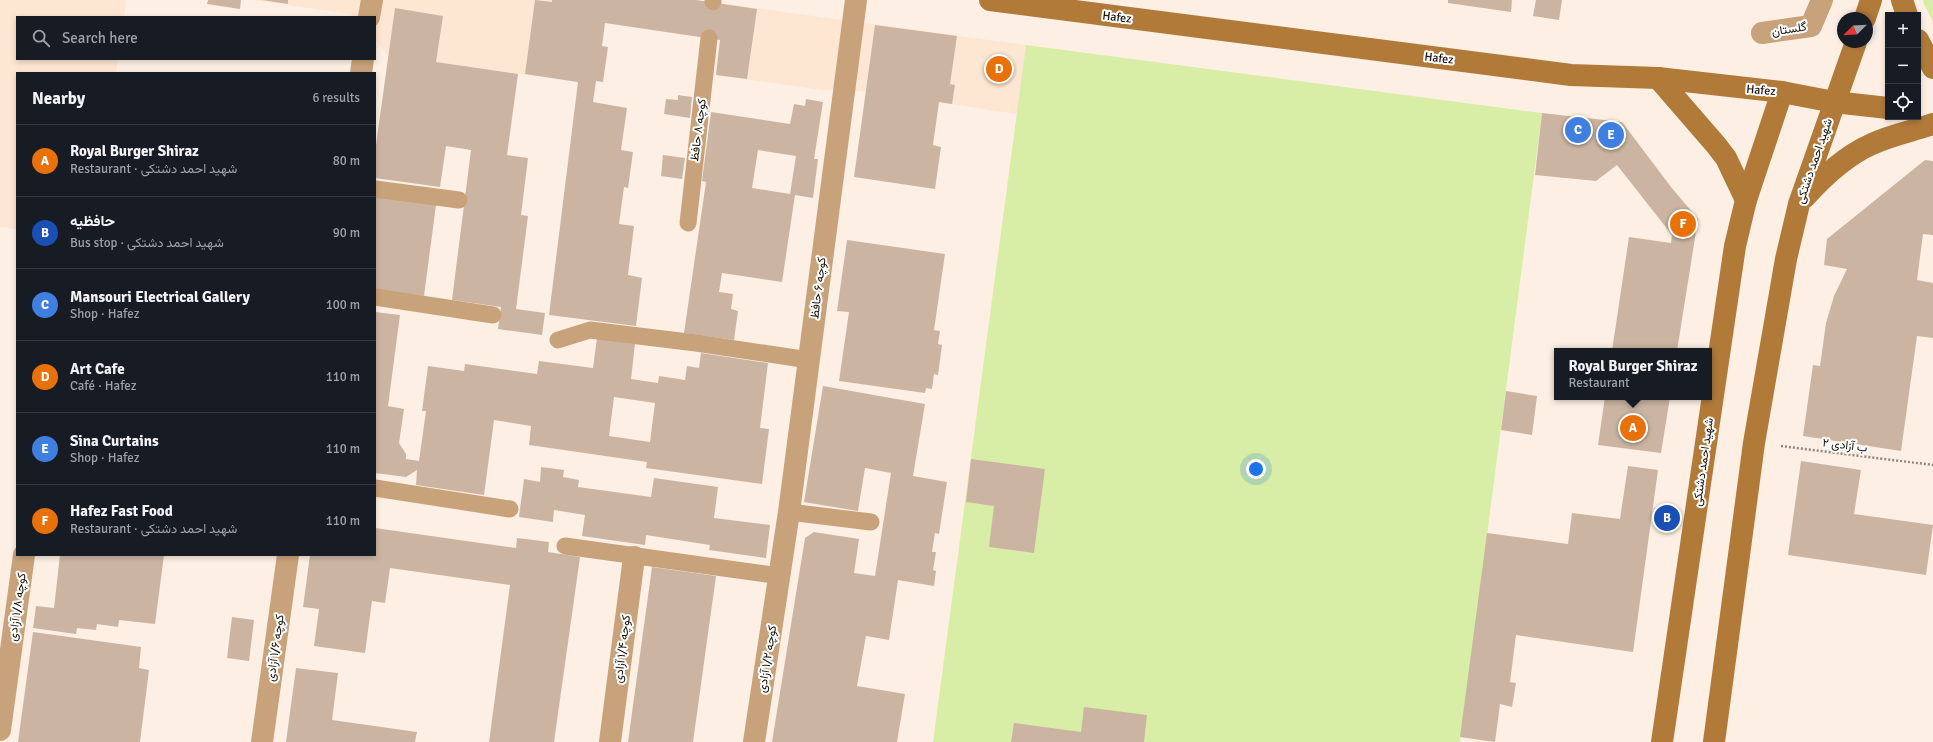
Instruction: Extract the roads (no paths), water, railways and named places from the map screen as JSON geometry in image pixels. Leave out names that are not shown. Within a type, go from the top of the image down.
[{"type":"main road","name":"Hafez","points":[[990,0],[1572,75],[1658,78],[1782,92],[1834,102],[1885,108]]},
{"type":"main road","points":[[1867,12],[1871,0]]},
{"type":"main road","points":[[1902,0],[1906,12]]},
{"type":"main road","points":[[1921,46],[1933,68]]},
{"type":"main road","points":[[1834,102],[1854,48]]},
{"type":"main road","points":[[1658,78],[1723,154],[1746,200]]},
{"type":"main road","name":"شهید احمد دشتکی","points":[[1662,742],[1735,246],[1746,200],[1782,92]]},
{"type":"main road","name":"شهید احمد دشتکی","points":[[1714,742],[1754,443],[1786,259],[1799,204],[1834,102]]},
{"type":"main road","points":[[1921,112],[1933,113]]},
{"type":"main road","points":[[1799,204],[1823,177],[1854,153],[1873,144],[1933,124]]},
{"type":"street","points":[[370,16],[372,0]]},
{"type":"street","name":"کوچه ۶ حافظ","points":[[780,576],[856,0]]},
{"type":"street","name":"گلستان","points":[[1762,33],[1811,26],[1822,0]]},
{"type":"street","points":[[361,72],[363,60]]},
{"type":"street","name":"کوچه ۱/۸ آزادی","points":[[0,730],[24,556]]},
{"type":"street","name":"کوچه ۱/۶ آزادی","points":[[262,742],[288,556]]},
{"type":"street","name":"کوچه ۱/۴ آزادی","points":[[610,742],[634,557]]},
{"type":"street","name":"کوچه ۱/۲ آزادی","points":[[754,742],[780,576]]},
{"type":"lane","name":"کوچه ۸ حافظ","points":[[688,223],[709,38]]},
{"type":"lane","points":[[376,189],[459,200]]},
{"type":"lane","points":[[376,297],[493,314]]},
{"type":"lane","points":[[558,340],[590,330],[696,343],[809,360]]},
{"type":"lane","points":[[376,488],[510,509]]},
{"type":"lane","points":[[789,512],[871,522]]},
{"type":"lane","points":[[565,546],[634,557],[780,576]]},
{"type":"place","name":"Art Cafe","points":[[999,69]]},
{"type":"place","name":"Mansouri Electrical Gallery","points":[[1578,130]]},
{"type":"place","name":"Sina Curtains","points":[[1611,135]]},
{"type":"place","name":"Hafez Fast Food","points":[[1683,224]]},
{"type":"place","name":"Royal Burger Shiraz","points":[[1633,428]]},
{"type":"place","name":"حافظیه","points":[[1667,518]]}]
